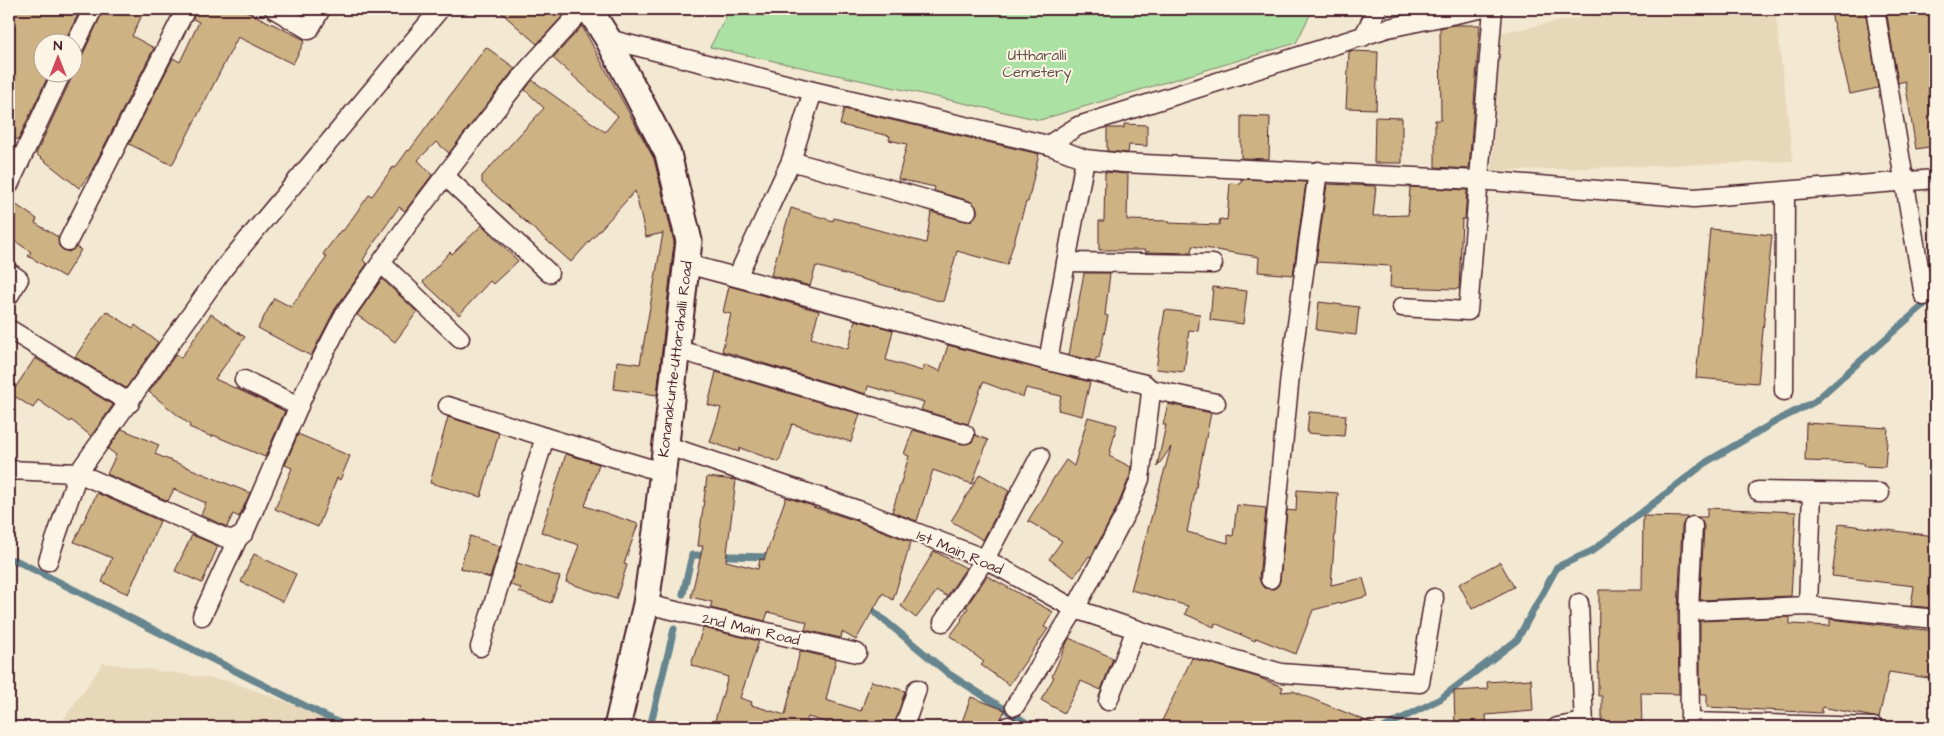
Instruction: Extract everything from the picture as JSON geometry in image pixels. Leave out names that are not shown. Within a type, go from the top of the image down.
[{"type":"main road","name":"Konanakunte-Uttarahalli Road","points":[[589,9],[608,39],[668,154],[690,241],[646,604],[616,727]]},
{"type":"street","points":[[82,32],[93,9]]},
{"type":"street","points":[[68,241],[186,9]]},
{"type":"street","points":[[274,9],[309,30],[321,9]]},
{"type":"street","points":[[48,561],[78,472],[130,403],[224,268],[440,9]]},
{"type":"street","points":[[202,616],[238,538],[247,528],[299,406],[344,315],[445,176],[528,69],[583,9]]},
{"type":"street","points":[[1363,37],[1377,9]]},
{"type":"street","points":[[1048,144],[1078,126],[1388,28],[1480,9]]},
{"type":"street","points":[[1402,307],[1468,311],[1492,9]]},
{"type":"street","points":[[1875,9],[1924,296]]},
{"type":"street","points":[[608,39],[813,90],[1048,144],[1085,159],[1195,168],[1318,171],[1478,180],[1694,198],[1935,179]]},
{"type":"street","points":[[9,185],[57,82]]},
{"type":"street","points":[[737,278],[790,161],[813,90]]},
{"type":"street","points":[[1048,362],[1085,159]]},
{"type":"street","points":[[790,161],[967,211]]},
{"type":"street","points":[[1270,579],[1290,375],[1318,171]]},
{"type":"street","points":[[445,176],[549,274]]},
{"type":"street","points":[[1784,391],[1785,192]]},
{"type":"street","points":[[1066,262],[1213,264]]},
{"type":"street","points":[[381,263],[460,338]]},
{"type":"street","points":[[687,264],[1048,362],[1145,384],[1150,389],[1216,403]]},
{"type":"street","points":[[9,272],[19,279],[9,296]]},
{"type":"street","points":[[9,329],[130,403]]},
{"type":"street","points":[[676,349],[965,434]]},
{"type":"street","points":[[244,380],[299,406]]},
{"type":"street","points":[[1015,706],[1075,610],[1128,509],[1140,479],[1150,389]]},
{"type":"street","points":[[448,406],[545,438],[662,472]]},
{"type":"street","points":[[480,647],[545,438]]},
{"type":"street","name":"1st Main Road","points":[[665,445],[861,511],[985,559],[1075,610],[1171,641],[1281,673],[1420,683],[1434,598]]},
{"type":"street","points":[[943,622],[985,559],[1040,456]]},
{"type":"street","points":[[9,470],[78,472],[228,539],[238,538]]},
{"type":"street","points":[[1758,491],[1880,493]]},
{"type":"street","points":[[1808,606],[1812,492]]},
{"type":"street","points":[[1693,526],[1689,611],[1690,725],[1874,727]]},
{"type":"street","points":[[1557,727],[1584,725],[1579,603]]},
{"type":"street","name":"2nd Main Road","points":[[646,604],[857,653]]},
{"type":"street","points":[[1689,611],[1808,606],[1935,618]]},
{"type":"street","points":[[1108,701],[1136,629]]},
{"type":"street","points":[[904,727],[917,689]]},
{"type":"shaded area","points":[[1624,9],[1775,9],[1793,161],[1492,171],[1499,33]]},
{"type":"shaded area","points":[[103,663],[229,681],[354,727],[58,727]]},
{"type":"green space","name":"Uttharalli Cemetery","points":[[730,9],[1313,9],[1296,43],[1040,120],[710,47]]},
{"type":"building","points":[[9,9],[81,9],[69,32],[32,32],[32,82],[45,82],[18,140],[9,135]]},
{"type":"building","points":[[104,9],[145,9],[132,36],[154,48],[90,174],[79,188],[36,154],[70,82],[82,82],[82,56]]},
{"type":"building","points":[[197,9],[242,9],[305,40],[293,64],[238,37],[172,165],[129,144],[173,58],[180,62],[199,22],[193,19]]},
{"type":"building","points":[[497,9],[569,9],[537,44]]},
{"type":"building","points":[[1830,9],[1865,9],[1878,88],[1850,94]]},
{"type":"building","points":[[1886,9],[1935,9],[1935,146],[1916,149],[1905,81],[1898,83]]},
{"type":"building","points":[[1453,25],[1480,25],[1469,169],[1435,167],[1435,120],[1441,120],[1440,28]]},
{"type":"building","points":[[582,26],[654,159],[674,242],[657,395],[614,389],[617,361],[640,364],[663,233],[646,237],[635,191],[571,262],[482,183],[482,176],[544,108],[525,90],[532,80],[605,132],[618,116],[553,58]]},
{"type":"building","points":[[486,47],[515,68],[449,153],[436,142],[418,160],[432,175],[405,211],[399,207],[369,250],[363,260],[367,264],[335,309],[311,356],[258,328],[274,298],[291,307],[327,257],[323,254],[341,230],[343,231],[369,195],[372,196],[393,167],[395,168],[409,151]]},
{"type":"building","points":[[1350,51],[1378,52],[1376,109],[1346,108]]},
{"type":"building","points":[[844,109],[1039,154],[1028,202],[1026,202],[1007,265],[957,251],[943,302],[816,266],[810,286],[771,275],[791,208],[833,221],[834,218],[926,243],[931,212],[965,221],[970,221],[977,214],[977,208],[970,201],[934,191],[935,187],[898,179],[907,144],[889,140],[890,136],[840,125]]},
{"type":"building","points":[[1241,116],[1270,117],[1269,159],[1241,158]]},
{"type":"building","points":[[1375,117],[1402,118],[1402,163],[1374,163]]},
{"type":"building","points":[[1124,124],[1147,125],[1147,146],[1129,145],[1128,153],[1107,151],[1107,128],[1124,128]]},
{"type":"building","points":[[1105,172],[1128,174],[1127,220],[1169,221],[1169,223],[1219,225],[1220,219],[1227,220],[1230,183],[1241,184],[1241,179],[1306,182],[1293,275],[1258,272],[1259,257],[1192,246],[1191,253],[1146,252],[1146,250],[1099,250],[1099,221],[1104,221]]},
{"type":"building","points":[[1327,184],[1376,186],[1373,216],[1408,215],[1410,187],[1467,190],[1465,219],[1462,219],[1459,289],[1390,287],[1391,266],[1316,262]]},
{"type":"building","points":[[9,200],[37,219],[35,223],[58,237],[59,246],[63,250],[69,252],[76,247],[81,250],[64,277],[28,256],[31,252],[9,237]]},
{"type":"building","points":[[482,225],[518,261],[493,284],[490,281],[459,315],[423,282],[450,252],[452,254]]},
{"type":"building","points":[[1710,229],[1772,235],[1758,383],[1696,378]]},
{"type":"building","points":[[1084,273],[1110,273],[1105,315],[1108,316],[1099,358],[1096,358],[1095,361],[1069,355]]},
{"type":"building","points":[[382,279],[417,312],[395,342],[357,315]]},
{"type":"building","points":[[729,286],[819,311],[811,338],[848,349],[855,320],[893,330],[886,360],[922,371],[925,365],[940,371],[948,345],[1090,382],[1082,416],[1058,410],[1061,396],[1026,388],[1023,397],[983,382],[968,424],[921,410],[924,402],[868,386],[866,394],[722,351],[731,314],[723,312]]},
{"type":"building","points":[[1213,287],[1247,291],[1243,324],[1210,320]]},
{"type":"building","points":[[1319,302],[1359,307],[1356,335],[1316,330]]},
{"type":"building","points":[[1165,310],[1200,314],[1198,331],[1189,330],[1184,372],[1156,369]]},
{"type":"building","points":[[106,311],[133,328],[135,325],[158,342],[126,388],[75,357]]},
{"type":"building","points":[[211,314],[245,337],[215,379],[285,411],[265,457],[189,427],[190,425],[149,392],[176,354],[181,358]]},
{"type":"building","points":[[35,358],[113,405],[91,436],[71,420],[70,422],[38,400],[33,408],[11,394]]},
{"type":"building","points":[[716,372],[860,414],[851,442],[792,424],[779,462],[740,448],[739,452],[710,442],[721,408],[708,405]]},
{"type":"building","points":[[1168,404],[1211,413],[1187,532],[1228,543],[1228,535],[1233,536],[1237,505],[1266,508],[1259,578],[1264,588],[1274,589],[1280,581],[1287,510],[1296,511],[1297,490],[1338,493],[1331,585],[1363,578],[1368,596],[1313,610],[1296,654],[1256,638],[1255,641],[1215,623],[1214,627],[1185,614],[1188,606],[1131,590],[1171,447],[1157,467],[1166,425],[1163,425]]},
{"type":"building","points":[[1309,412],[1346,415],[1344,436],[1307,433]]},
{"type":"building","points":[[448,417],[499,433],[481,497],[430,483]]},
{"type":"building","points":[[1088,417],[1117,425],[1109,456],[1131,467],[1130,476],[1118,505],[1091,557],[1089,556],[1074,577],[1049,559],[1062,541],[1028,521],[1066,460],[1074,466]]},
{"type":"building","points":[[1806,423],[1888,428],[1885,467],[1863,466],[1863,463],[1805,461]]},
{"type":"building","points":[[122,429],[159,445],[155,454],[250,493],[239,517],[233,514],[227,527],[201,515],[206,503],[174,489],[168,501],[107,474],[116,455],[108,449]]},
{"type":"building","points":[[913,430],[962,444],[972,442],[975,435],[988,440],[972,484],[933,470],[917,521],[892,512],[909,456],[904,454]]},
{"type":"building","points":[[298,434],[350,456],[340,480],[337,478],[318,527],[275,509],[292,468],[285,465]]},
{"type":"building","points":[[566,454],[599,464],[585,506],[638,524],[624,564],[627,565],[616,599],[566,582],[579,545],[541,532]]},
{"type":"building","points":[[980,474],[1009,491],[983,540],[951,521]]},
{"type":"building","points":[[707,477],[736,480],[726,561],[758,569],[760,559],[764,560],[786,497],[911,542],[893,600],[883,593],[856,640],[842,632],[841,638],[805,630],[807,622],[768,612],[765,621],[710,608],[712,602],[691,597],[703,546],[698,546]]},
{"type":"building","points":[[97,493],[160,521],[128,594],[102,582],[112,558],[74,542]]},
{"type":"building","points":[[1707,508],[1796,512],[1791,596],[1700,600],[1704,526],[1698,517],[1707,517]]},
{"type":"building","points":[[1643,516],[1688,517],[1682,526],[1678,611],[1679,694],[1641,693],[1642,727],[1602,727],[1602,696],[1598,696],[1599,590],[1642,590]]},
{"type":"building","points":[[1839,524],[1935,536],[1934,608],[1911,606],[1914,586],[1832,576]]},
{"type":"building","points":[[192,535],[218,546],[202,583],[175,571]]},
{"type":"building","points":[[470,536],[500,546],[490,578],[460,568]]},
{"type":"building","points":[[934,551],[966,568],[947,596],[937,591],[916,618],[901,606]]},
{"type":"building","points":[[254,554],[296,574],[283,602],[241,582]]},
{"type":"building","points":[[1500,562],[1514,587],[1472,609],[1459,584]]},
{"type":"building","points":[[517,563],[560,577],[551,603],[519,592],[521,588],[510,585]]},
{"type":"building","points":[[987,576],[1053,612],[1044,627],[1048,629],[1009,685],[981,665],[984,662],[950,636],[962,620],[968,608],[966,607]]},
{"type":"building","points":[[1790,617],[1790,624],[1830,626],[1830,619],[1935,631],[1935,679],[1889,672],[1879,718],[1822,707],[1822,713],[1707,707],[1707,694],[1700,694],[1700,621]]},
{"type":"building","points":[[703,628],[759,641],[740,698],[752,702],[751,705],[785,715],[800,651],[836,659],[826,700],[861,711],[871,681],[905,691],[894,727],[842,727],[808,717],[806,722],[811,723],[810,727],[713,727],[728,677],[691,665]]},
{"type":"building","points":[[1069,638],[1113,658],[1101,690],[1081,681],[1064,713],[1041,700],[1054,677],[1052,676]]},
{"type":"building","points":[[1192,658],[1257,677],[1283,687],[1281,692],[1293,691],[1381,727],[1159,727]]},
{"type":"building","points":[[1531,679],[1533,711],[1486,715],[1487,727],[1455,727],[1454,691],[1488,689],[1487,682]]},
{"type":"building","points":[[971,697],[1005,710],[997,727],[960,727]]},
{"type":"waterway","points":[[1385,727],[1440,699],[1517,640],[1557,567],[1592,551],[1708,461],[1780,419],[1814,402],[1935,295]]},
{"type":"waterway","points":[[683,594],[692,555],[773,557]]},
{"type":"waterway","points":[[9,559],[17,561],[347,727]]},
{"type":"waterway","points":[[866,605],[949,674],[1033,727]]},
{"type":"waterway","points":[[650,727],[674,629]]}]
